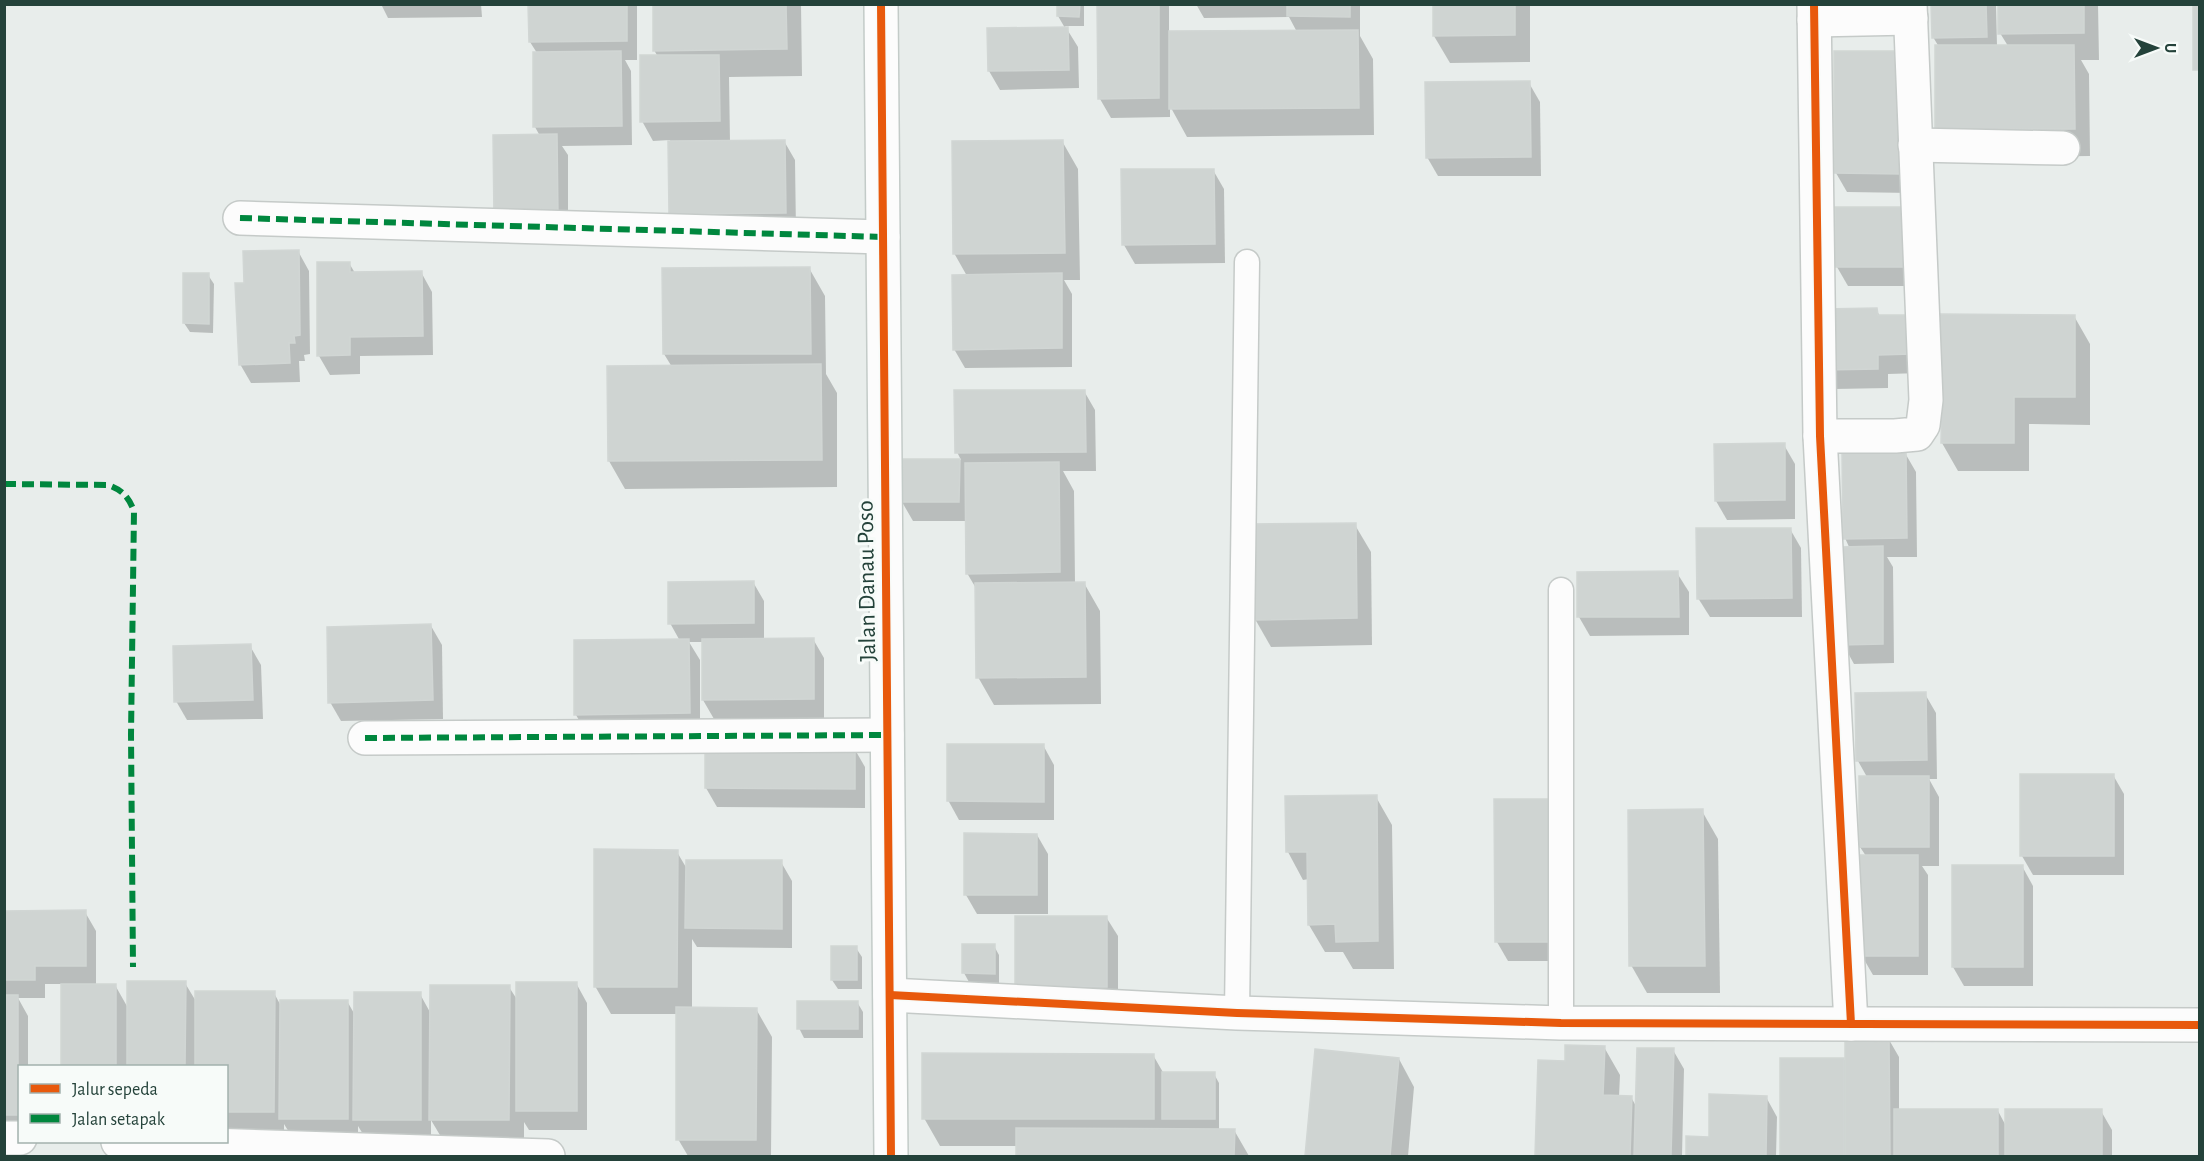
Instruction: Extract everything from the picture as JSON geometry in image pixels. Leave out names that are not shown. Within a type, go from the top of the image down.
[{"type":"street","name":"Jalan Danau Poso","points":[[881,4],[891,1156]]},
{"type":"street","points":[[1820,436],[1917,434],[1923,425],[1926,400],[1911,11],[1814,12],[1820,436],[1851,1024]]},
{"type":"street","points":[[1915,145],[2063,148]]},
{"type":"street","points":[[240,218],[883,237]]},
{"type":"street","points":[[365,738],[888,735]]},
{"type":"street","points":[[890,995],[1237,1013],[1561,1023],[2199,1025]]},
{"type":"street","points":[[149,1143],[548,1156]]},
{"type":"lane","points":[[1237,1013],[1247,262]]},
{"type":"lane","points":[[1561,590],[1561,1023]]},
{"type":"building","points":[[528,4],[627,4],[627,41],[529,42]]},
{"type":"building","points":[[653,4],[786,4],[787,49],[653,51]]},
{"type":"building","points":[[1057,4],[1080,4],[1079,17],[1057,16]]},
{"type":"building","points":[[1097,4],[1159,4],[1159,98],[1098,99]]},
{"type":"building","points":[[1287,4],[1350,4],[1350,17],[1287,16]]},
{"type":"building","points":[[1433,4],[1515,4],[1515,35],[1433,36]]},
{"type":"building","points":[[1931,4],[1986,4],[1987,37],[1932,38]]},
{"type":"building","points":[[1998,4],[2084,4],[2084,33],[1998,34]]},
{"type":"building","points":[[2193,4],[2200,4],[2200,70],[2193,70]]},
{"type":"building","points":[[1068,27],[1069,70],[988,71],[987,28]]},
{"type":"building","points":[[1358,30],[1359,108],[1169,109],[1169,31]]},
{"type":"building","points":[[1935,45],[2074,45],[2075,129],[1935,130]]},
{"type":"building","points":[[621,51],[622,126],[533,127],[533,52]]},
{"type":"building","points":[[1834,51],[1901,51],[1901,174],[1834,173]]},
{"type":"building","points":[[640,55],[719,55],[720,121],[640,122]]},
{"type":"building","points":[[1530,81],[1531,157],[1426,158],[1425,82]]},
{"type":"building","points":[[557,134],[558,217],[494,218],[493,135]]},
{"type":"building","points":[[785,140],[786,213],[669,214],[668,141]]},
{"type":"building","points":[[1063,140],[1065,253],[953,254],[952,141]]},
{"type":"building","points":[[1121,169],[1214,169],[1215,244],[1122,245]]},
{"type":"building","points":[[1835,207],[1910,207],[1910,267],[1835,267]]},
{"type":"building","points":[[299,250],[300,335],[294,336],[295,343],[289,343],[290,363],[239,365],[235,283],[244,283],[243,251]]},
{"type":"building","points":[[317,262],[350,262],[350,272],[422,271],[423,336],[350,337],[350,355],[317,356]]},
{"type":"building","points":[[810,267],[811,354],[663,354],[662,268]]},
{"type":"building","points":[[183,273],[209,273],[209,324],[183,323]]},
{"type":"building","points":[[1062,273],[1062,348],[953,350],[952,275]]},
{"type":"building","points":[[1877,308],[1878,315],[1911,315],[1911,354],[1878,355],[1878,369],[1823,370],[1823,309]]},
{"type":"building","points":[[1938,314],[2075,315],[2075,397],[2014,397],[2014,443],[1941,443],[1942,396]]},
{"type":"building","points":[[821,364],[822,460],[608,461],[607,366]]},
{"type":"building","points":[[954,390],[1085,390],[1086,452],[955,453]]},
{"type":"building","points":[[1785,443],[1785,500],[1715,501],[1714,444]]},
{"type":"building","points":[[1906,451],[1907,538],[1843,539],[1842,452]]},
{"type":"building","points":[[901,459],[960,459],[959,502],[901,502]]},
{"type":"building","points":[[1059,462],[1060,572],[966,574],[965,463]]},
{"type":"building","points":[[1356,523],[1357,618],[1253,620],[1253,524]]},
{"type":"building","points":[[1696,528],[1791,528],[1792,598],[1697,599]]},
{"type":"building","points":[[1883,546],[1883,644],[1841,645],[1840,547]]},
{"type":"building","points":[[1678,571],[1679,617],[1577,617],[1577,572]]},
{"type":"building","points":[[754,581],[754,623],[668,624],[668,582]]},
{"type":"building","points":[[1085,582],[1086,677],[976,678],[975,583]]},
{"type":"building","points":[[431,624],[433,700],[328,703],[327,627]]},
{"type":"building","points":[[814,638],[814,699],[702,700],[702,639]]},
{"type":"building","points":[[689,639],[690,713],[574,715],[574,640]]},
{"type":"building","points":[[251,644],[253,700],[174,702],[173,646]]},
{"type":"building","points":[[1926,692],[1927,760],[1856,761],[1855,693]]},
{"type":"building","points":[[947,744],[1044,744],[1044,802],[947,801]]},
{"type":"building","points":[[705,745],[855,746],[855,789],[705,788]]},
{"type":"building","points":[[2020,774],[2114,774],[2114,856],[2020,856]]},
{"type":"building","points":[[1859,776],[1929,776],[1929,847],[1859,847]]},
{"type":"building","points":[[1377,795],[1378,941],[1336,942],[1335,924],[1308,925],[1307,852],[1286,852],[1285,796]]},
{"type":"building","points":[[1494,799],[1558,799],[1559,942],[1495,942]]},
{"type":"building","points":[[1703,809],[1705,966],[1629,966],[1628,810]]},
{"type":"building","points":[[964,833],[1037,834],[1037,895],[964,895]]},
{"type":"building","points":[[594,849],[678,850],[677,987],[594,987]]},
{"type":"building","points":[[1860,855],[1918,855],[1918,956],[1860,956]]},
{"type":"building","points":[[686,860],[782,860],[782,929],[685,928]]},
{"type":"building","points":[[1952,865],[2023,865],[2023,967],[1952,967]]},
{"type":"building","points":[[86,910],[86,966],[35,966],[35,980],[4,980],[4,911]]},
{"type":"building","points":[[1015,916],[1107,916],[1107,987],[1015,987]]},
{"type":"building","points":[[962,944],[995,944],[995,974],[962,973]]},
{"type":"building","points":[[831,946],[857,946],[857,980],[831,980]]},
{"type":"building","points":[[127,981],[186,981],[185,1065],[127,1065]]},
{"type":"building","points":[[516,982],[577,982],[577,1111],[516,1111]]},
{"type":"building","points":[[61,984],[116,984],[116,1065],[61,1065]]},
{"type":"building","points":[[430,985],[510,985],[509,1120],[429,1120]]},
{"type":"building","points":[[195,991],[275,991],[274,1112],[228,1112],[228,1065],[195,1065]]},
{"type":"building","points":[[354,992],[421,992],[421,1120],[353,1120]]},
{"type":"building","points":[[4,995],[18,995],[18,1115],[4,1115]]},
{"type":"building","points":[[280,1000],[348,1000],[348,1119],[279,1119]]},
{"type":"building","points":[[797,1001],[858,1001],[858,1029],[797,1029]]},
{"type":"building","points":[[676,1007],[757,1008],[756,1140],[676,1140]]},
{"type":"building","points":[[1845,1037],[1889,1037],[1890,1156],[1845,1156]]},
{"type":"building","points":[[1565,1045],[1605,1046],[1603,1095],[1632,1096],[1630,1156],[1535,1156],[1538,1060],[1565,1061]]},
{"type":"building","points":[[1637,1048],[1674,1048],[1671,1156],[1634,1156]]},
{"type":"building","points":[[1315,1049],[1399,1058],[1390,1156],[1305,1156]]},
{"type":"building","points":[[922,1053],[1154,1054],[1154,1119],[922,1119]]},
{"type":"building","points":[[1780,1058],[1844,1058],[1844,1156],[1780,1156]]},
{"type":"building","points":[[1162,1072],[1215,1072],[1215,1119],[1162,1119]]},
{"type":"building","points":[[1709,1094],[1767,1096],[1766,1156],[1686,1156],[1686,1136],[1709,1137]]},
{"type":"building","points":[[1894,1109],[1998,1109],[1998,1156],[1894,1156]]},
{"type":"building","points":[[2005,1109],[2102,1109],[2102,1156],[2005,1156]]},
{"type":"building","points":[[1016,1128],[1235,1129],[1234,1156],[1016,1156]]},
{"type":"marked path","points":[[240,218],[883,237]]},
{"type":"marked path","points":[[4,484],[108,485],[124,494],[134,511],[131,735],[133,967]]},
{"type":"marked path","points":[[365,738],[887,735]]},
{"type":"cycle path","points":[[881,4],[891,1156]]},
{"type":"cycle path","points":[[1814,4],[1820,436],[1851,1024]]},
{"type":"cycle path","points":[[890,995],[1237,1013],[1561,1023],[2200,1025]]}]
